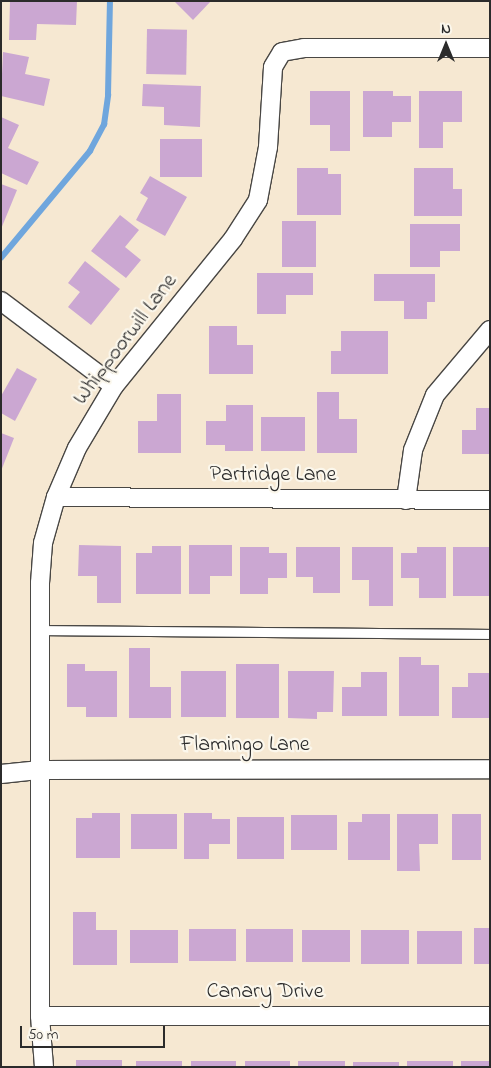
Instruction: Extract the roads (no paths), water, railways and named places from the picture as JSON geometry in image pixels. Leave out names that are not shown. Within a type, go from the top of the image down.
[{"type":"street","name":"Whippoorwill Lane","points":[[44,1067],[40,1016],[38,770],[39,630],[43,543],[56,497],[77,448],[114,386],[233,239],[258,200],[268,147],[274,68],[282,52],[304,48],[490,48]]},
{"type":"street","points":[[1,301],[114,386]]},
{"type":"street","points":[[406,500],[413,450],[434,396],[490,330]]},
{"type":"street","name":"Partridge Lane","points":[[56,497],[490,500]]},
{"type":"street","name":"Flamingo Lane","points":[[1,774],[38,770],[490,769]]},
{"type":"street","name":"Canary Drive","points":[[40,1016],[490,1016]]},
{"type":"lane","points":[[39,630],[490,634]]},
{"type":"waterway","points":[[1,258],[90,151],[104,125],[108,95],[110,1]]}]
